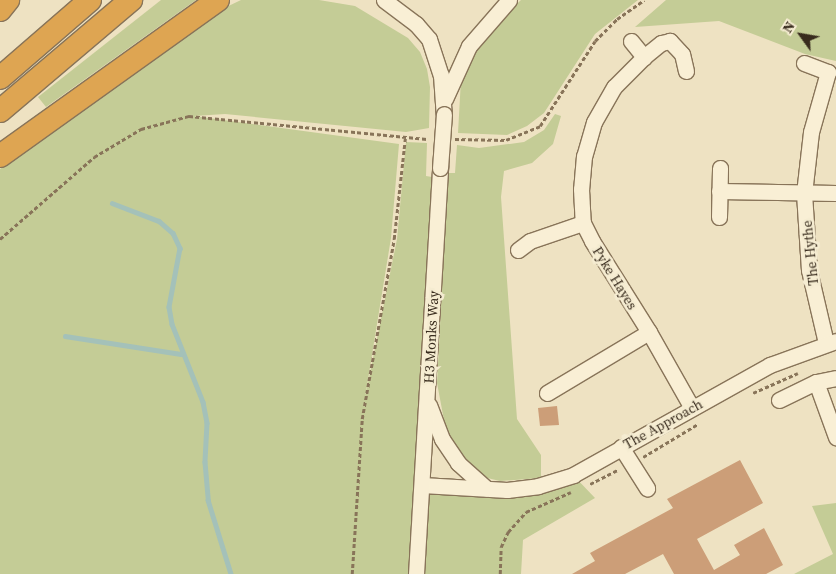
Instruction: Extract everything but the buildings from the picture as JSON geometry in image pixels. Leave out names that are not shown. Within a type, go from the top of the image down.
[{"type":"highway","points":[[0,10],[8,0]]},
{"type":"highway","points":[[0,78],[90,0]]},
{"type":"highway","points":[[0,111],[131,0]]},
{"type":"highway","points":[[0,156],[218,0]]},
{"type":"street","name":"H3 Monks Way","points":[[384,0],[416,24],[429,39],[436,55],[444,107],[416,574]]},
{"type":"street","name":"H3 Monks Way","points":[[444,107],[469,46],[509,0]]},
{"type":"street","name":"Pyke Hayes","points":[[686,71],[682,54],[670,40],[661,43],[644,56],[614,87],[594,122],[584,156],[580,189],[583,223],[649,332],[692,408]]},
{"type":"street","points":[[631,41],[644,56]]},
{"type":"street","name":"The Hythe","points":[[804,63],[832,73],[811,132],[804,193],[809,270],[831,342]]},
{"type":"street","points":[[719,217],[720,168]]},
{"type":"street","points":[[719,191],[836,193]]},
{"type":"street","points":[[518,250],[530,241],[583,223]]},
{"type":"street","points":[[547,392],[649,332]]},
{"type":"street","name":"The Approach","points":[[422,485],[507,490],[538,486],[573,475],[770,365],[831,342]]},
{"type":"street","points":[[779,400],[816,382],[836,378]]},
{"type":"street","points":[[816,382],[836,437]]},
{"type":"street","points":[[427,399],[442,439],[458,463],[486,488]]},
{"type":"street","points":[[621,447],[647,488]]},
{"type":"path","points":[[446,139],[506,140],[535,129],[551,112],[576,67],[595,41],[617,19],[644,0]]},
{"type":"path","points":[[0,239],[94,157],[141,129],[188,116],[405,139],[436,139]]},
{"type":"path","points":[[352,574],[362,419],[394,239],[405,139]]},
{"type":"path","points":[[744,397],[803,372]]},
{"type":"path","points":[[588,485],[632,464],[704,420]]},
{"type":"path","points":[[500,574],[501,547],[508,532],[526,512],[580,488]]},
{"type":"green space","points":[[161,0],[196,0],[46,107],[38,97]]},
{"type":"green space","points":[[241,0],[319,0],[355,6],[408,38],[420,52],[427,69],[430,87],[429,128],[406,132],[225,114],[194,116],[399,144],[391,238],[365,398],[397,239],[406,142],[427,143],[426,176],[432,177],[413,574],[0,574],[0,169],[145,61],[216,12]]},
{"type":"green space","points":[[521,0],[638,0],[595,34],[544,113],[527,126],[507,135],[458,133],[461,79],[471,56],[484,35]]},
{"type":"green space","points":[[666,0],[836,0],[836,61],[805,54],[719,21],[635,27]]},
{"type":"green space","points":[[555,114],[561,116],[553,144],[532,163],[504,171],[501,197],[517,419],[541,455],[541,478],[500,481],[483,477],[462,460],[447,436],[437,383],[448,173],[455,173],[457,145],[479,148],[524,142],[544,130]]},
{"type":"green space","points":[[573,475],[595,498],[523,540],[521,574],[416,574],[422,485],[486,488]]},
{"type":"green space","points":[[836,503],[836,574],[794,574],[833,554],[812,506]]},
{"type":"waterway","points":[[112,203],[159,221],[173,233],[180,248],[169,307],[172,324],[203,402],[207,423],[205,462],[208,500],[231,574]]},
{"type":"waterway","points":[[65,336],[181,354]]}]
